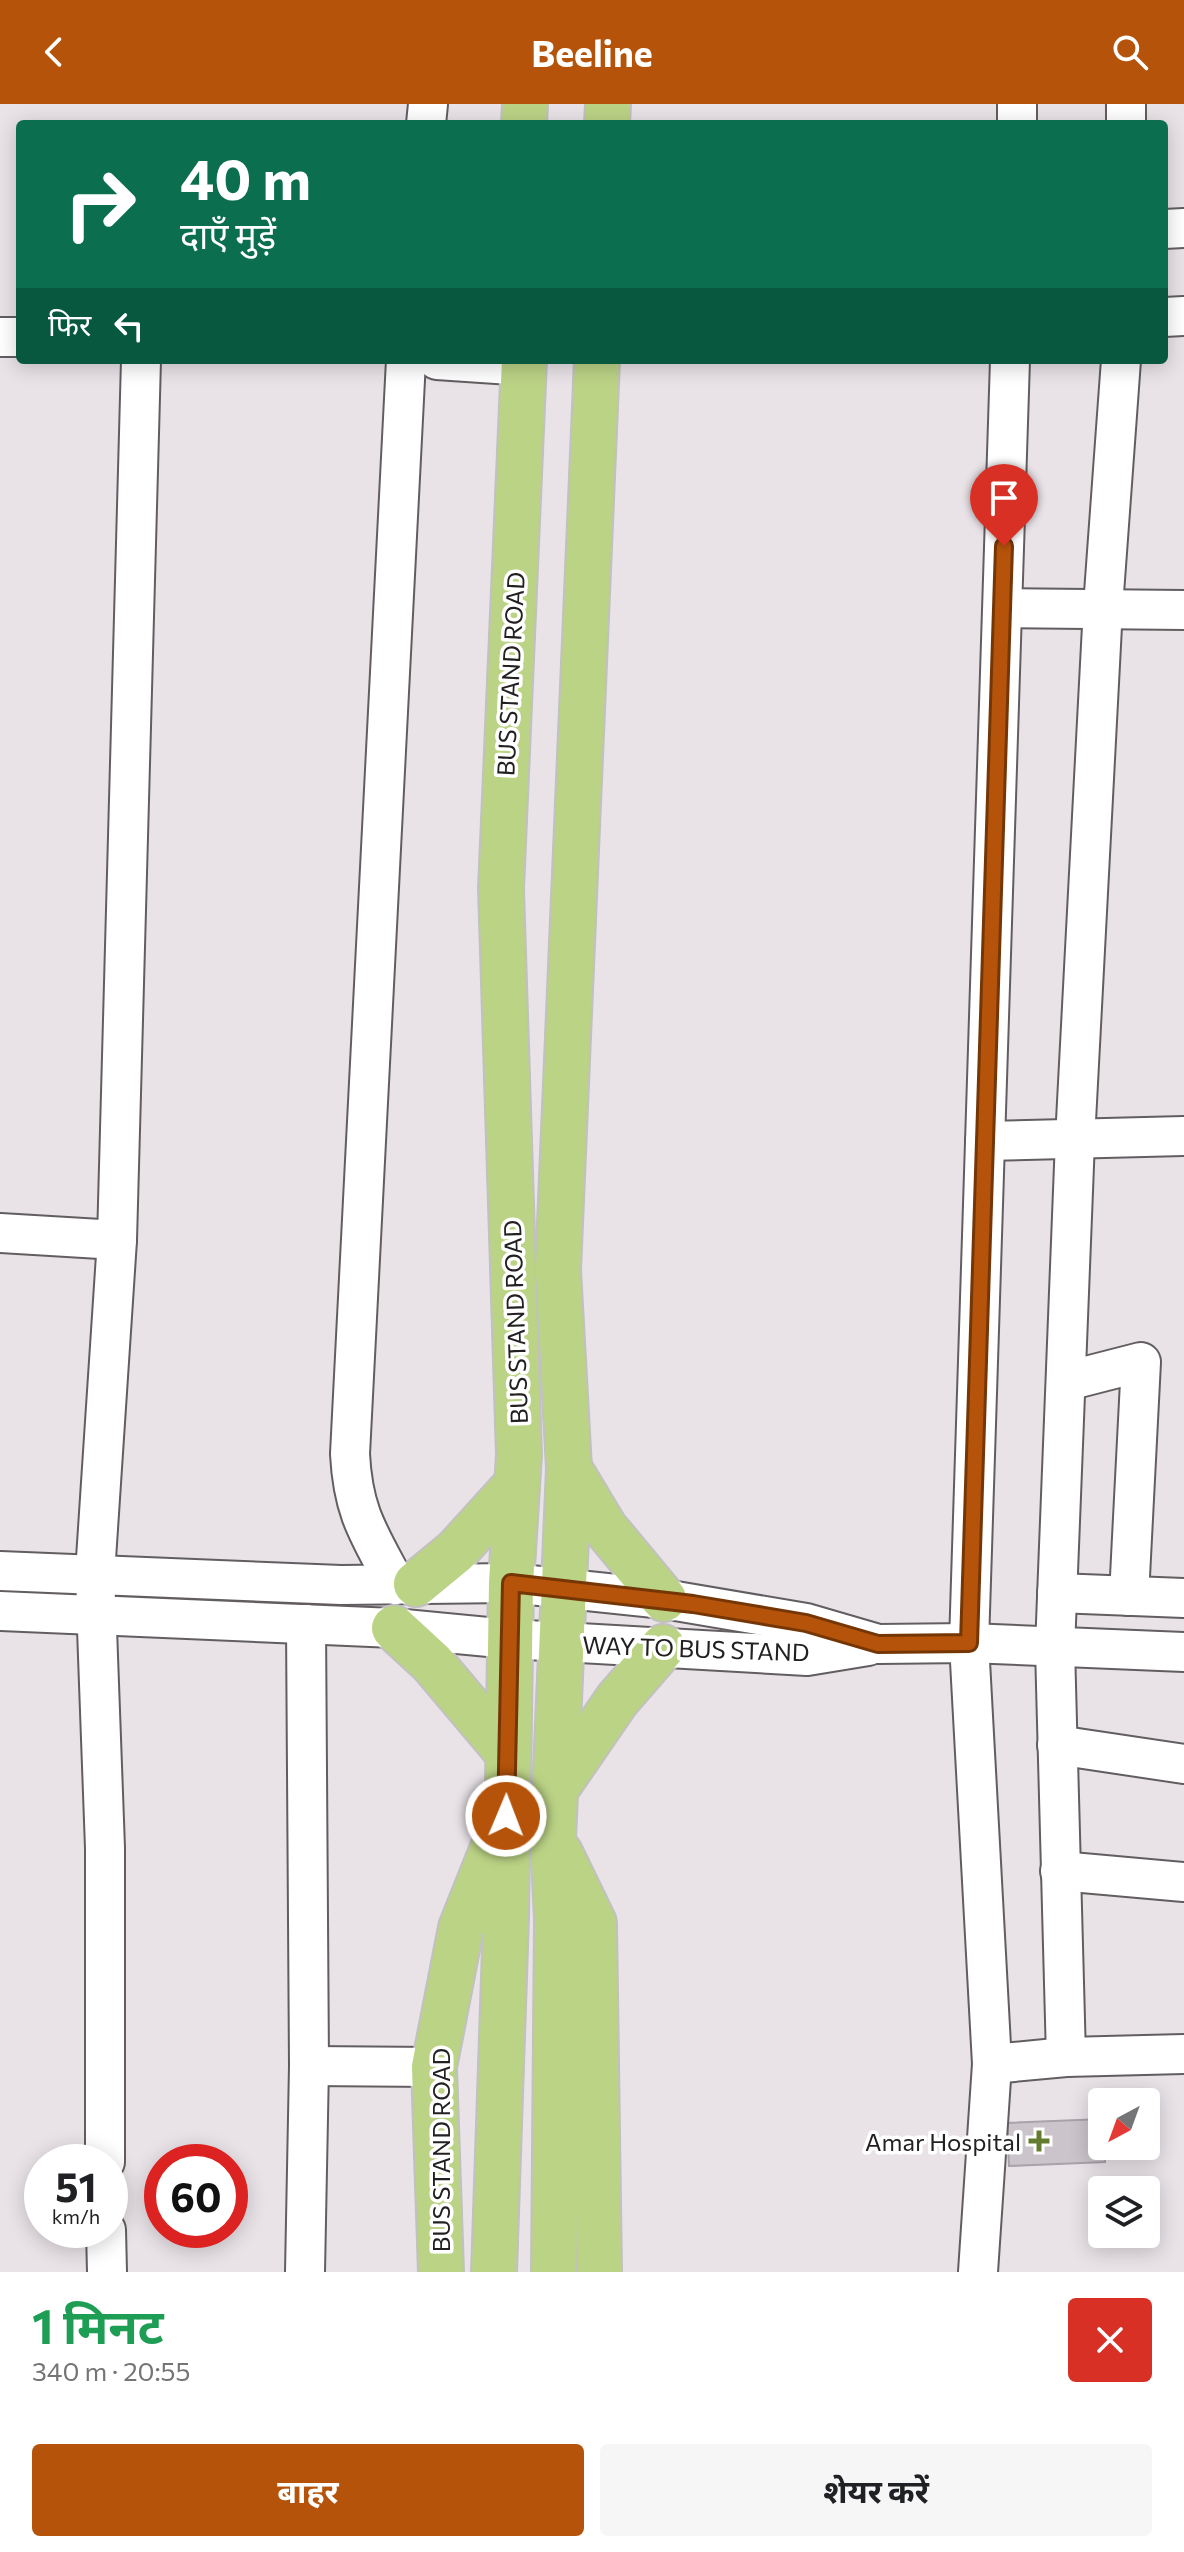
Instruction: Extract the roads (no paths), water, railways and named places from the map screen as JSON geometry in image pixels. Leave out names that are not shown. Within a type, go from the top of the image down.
[{"type":"main road","name":"BUS STAND ROAD","points":[[441,2272],[434,2067],[461,1928],[506,1816],[511,1583],[517,1484],[501,889],[524,364]]},
{"type":"main road","name":"BUS STAND ROAD","points":[[554,2272],[557,1919],[553,1840],[558,1786],[560,1642],[569,1468],[558,1270],[597,364]]},
{"type":"main road","points":[[569,1468],[605,1528],[664,1599]]},
{"type":"main road","points":[[406,1584],[456,1551],[517,1484]]},
{"type":"main road","points":[[394,1628],[432,1663],[507,1752]]},
{"type":"main road","points":[[558,1786],[617,1700],[663,1647]]},
{"type":"main road","points":[[494,2272],[506,1918],[506,1816]]},
{"type":"main road","points":[[553,1840],[580,1889],[594,1923],[599,2272]]},
{"type":"street","points":[[105,2144],[105,1848],[95,1574],[117,1240],[141,364]]},
{"type":"street","points":[[406,364],[350,1454],[352,1493],[361,1520],[406,1584]]},
{"type":"street","points":[[978,2272],[992,2064],[969,1643],[1010,364]]},
{"type":"street","points":[[1066,2057],[1055,1648],[1075,1140],[1103,607],[1121,364]]},
{"type":"street","points":[[1003,608],[1184,610]]},
{"type":"street","points":[[985,1141],[1184,1136]]},
{"type":"street","points":[[0,1233],[117,1240]]},
{"type":"street","points":[[1067,1381],[1141,1362],[1129,1596]]},
{"type":"street","points":[[0,1571],[406,1584],[511,1583],[664,1599],[806,1623],[878,1644],[969,1643],[1184,1652]]},
{"type":"street","points":[[1057,1593],[1184,1598]]},
{"type":"street","name":"WAY TO BUS STAND","points":[[0,1611],[394,1628],[510,1639],[807,1656],[878,1644]]},
{"type":"street","points":[[305,2272],[309,2066],[306,1624]]},
{"type":"street","points":[[1057,1745],[1184,1764]]},
{"type":"street","points":[[1060,1871],[1184,1882]]},
{"type":"street","points":[[992,2064],[1066,2057],[1184,2054]]},
{"type":"street","points":[[309,2066],[434,2067]]},
{"type":"street","points":[[106,2248],[107,2272]]},
{"type":"place","name":"Amar Hospital","points":[[1039,2141]]}]
